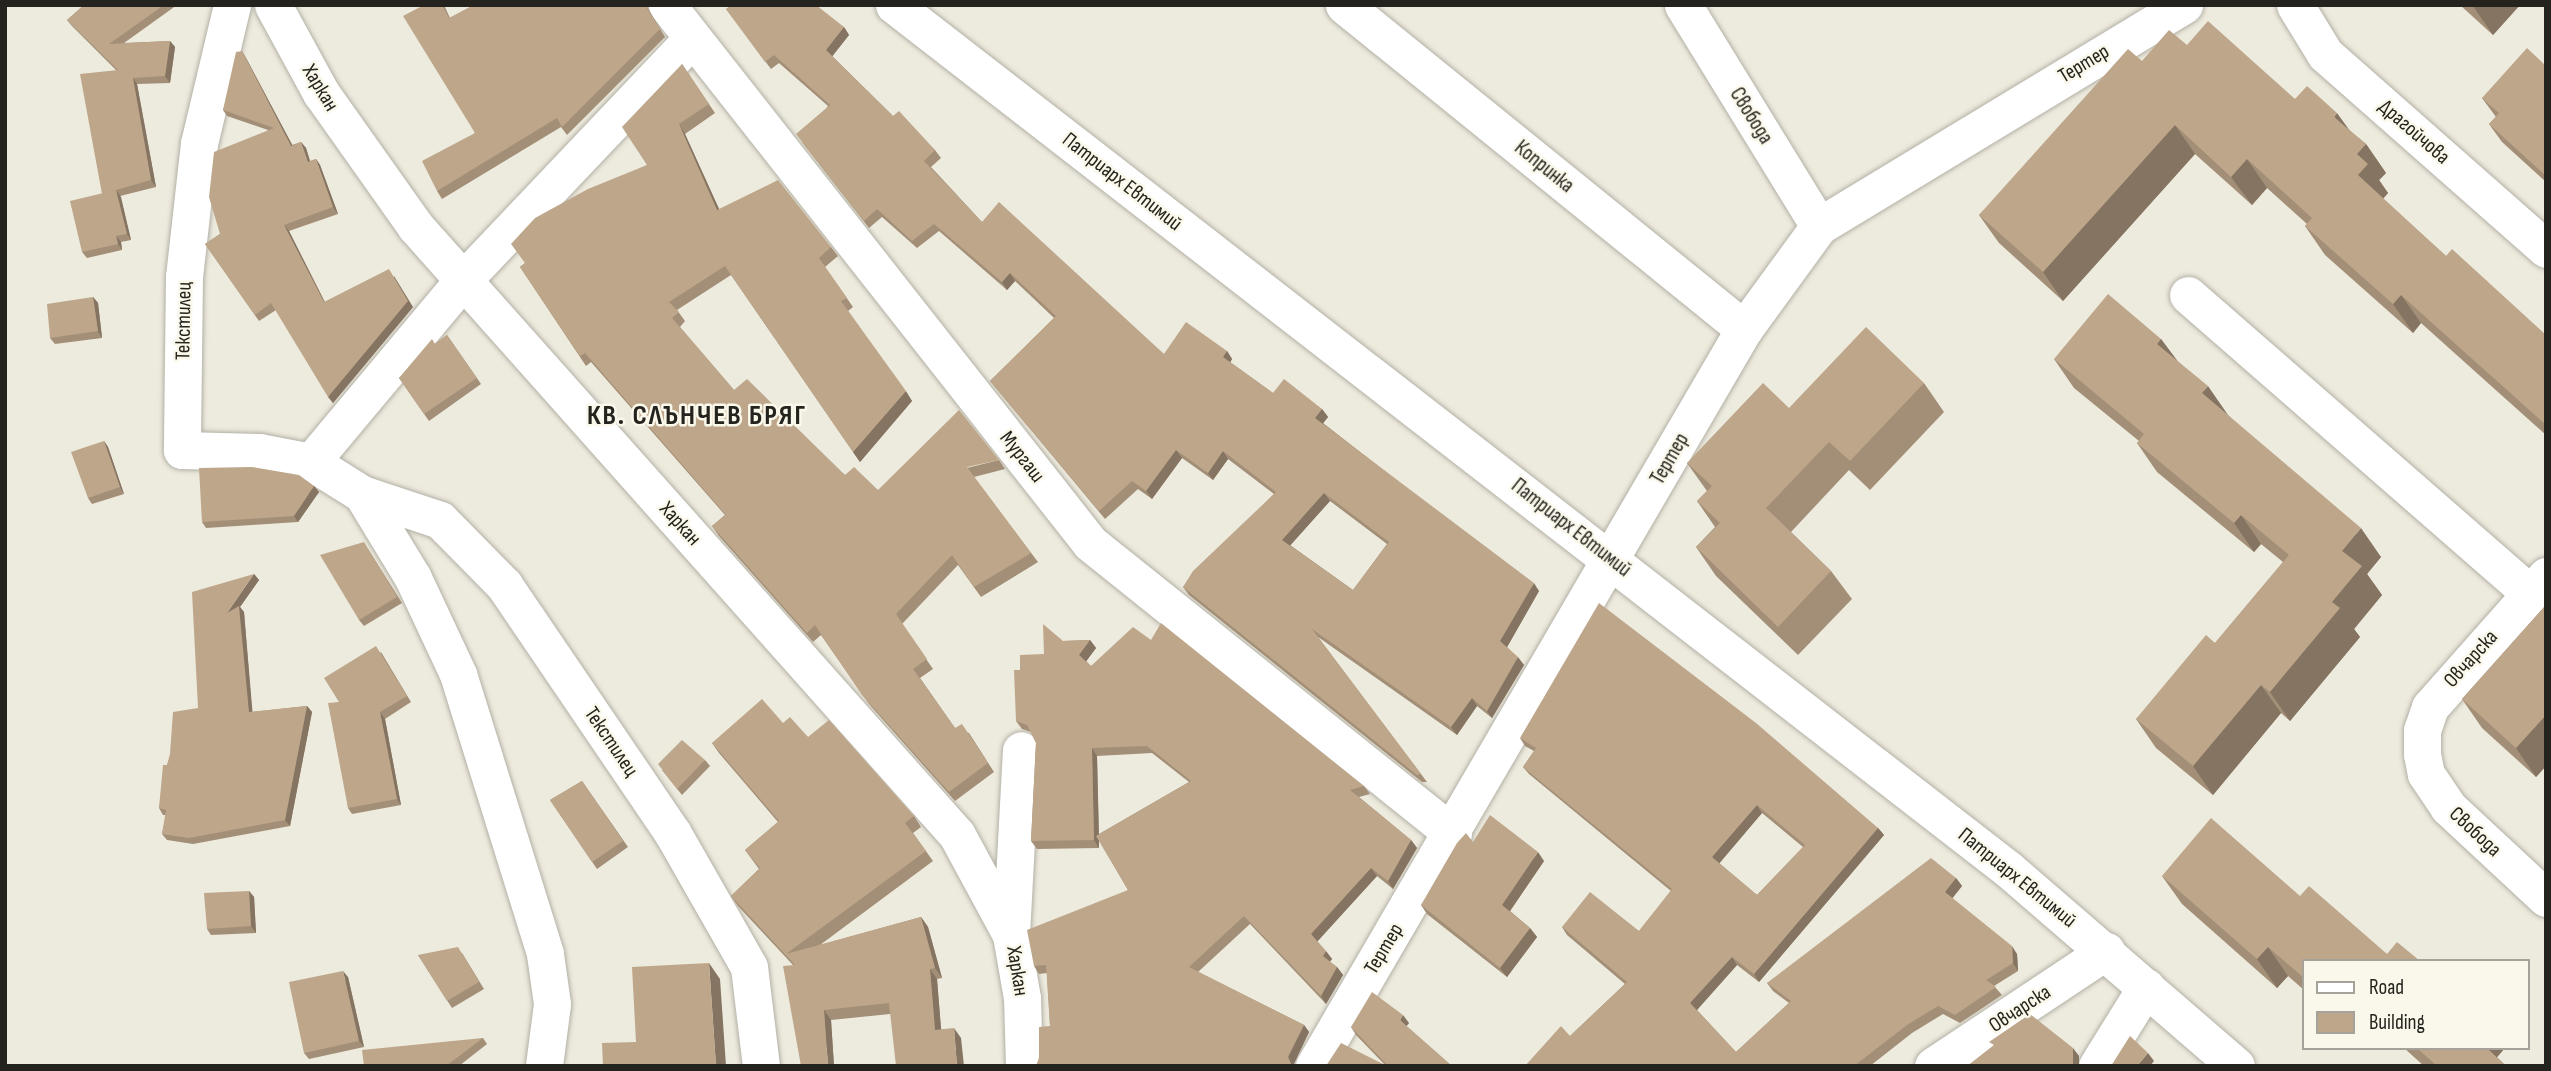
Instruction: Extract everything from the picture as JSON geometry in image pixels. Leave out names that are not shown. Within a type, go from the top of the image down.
[{"type":"street","name":"Текстилец","points":[[232,5],[199,143],[184,276],[182,450],[259,452],[311,462],[362,494],[440,520],[504,585],[672,832],[749,967],[761,1066]]},
{"type":"street","name":"Харкан","points":[[273,5],[321,93],[415,226],[957,835],[1011,935],[1022,998],[1024,1066]]},
{"type":"street","name":"Мургаш","points":[[667,5],[691,40],[1090,543],[1453,834]]},
{"type":"street","name":"Патриарх Евтимий","points":[[894,5],[2008,869],[2236,1066]]},
{"type":"street","name":"Копринка","points":[[1344,5],[1744,329]]},
{"type":"street","name":"Свобода","points":[[1683,5],[1819,226]]},
{"type":"street","name":"Тертер","points":[[1314,1066],[1453,834],[1744,329],[1819,226],[2184,5]]},
{"type":"street","name":"Драгойчова","points":[[2295,5],[2325,54],[2546,249]]},
{"type":"street","points":[[311,462],[463,280],[691,40]]},
{"type":"street","points":[[2188,295],[2538,585]]},
{"type":"street","name":"Текстилец","points":[[362,494],[413,578],[458,674],[545,954],[552,1004],[544,1066]]},
{"type":"street","name":"Овчарска","points":[[2422,754],[2423,730],[2430,706],[2538,585]]},
{"type":"street","points":[[1011,935],[1021,750]]},
{"type":"street","name":"Свобода","points":[[2422,754],[2426,774],[2448,807],[2546,898]]},
{"type":"street","name":"Овчарска","points":[[1933,1066],[2106,951]]},
{"type":"street","points":[[2097,1066],[2146,987]]},
{"type":"building","points":[[84,5],[164,5],[109,44],[170,41],[165,76],[133,78],[151,180],[102,194],[80,74],[118,70],[67,20]]},
{"type":"building","points":[[424,5],[442,5],[449,18],[474,5],[645,5],[660,29],[562,127],[557,118],[437,191],[422,161],[475,133],[403,16]]},
{"type":"building","points":[[731,5],[816,5],[844,27],[826,50],[893,116],[899,111],[935,150],[924,161],[982,222],[999,202],[1164,354],[1186,322],[1227,351],[1223,357],[1273,393],[1284,379],[1322,409],[1315,418],[1534,583],[1500,641],[1518,657],[1487,711],[1472,698],[1451,727],[1312,629],[1421,774],[1417,775],[1183,587],[1193,571],[1276,492],[1223,451],[1208,473],[1176,450],[1146,491],[1132,481],[1099,511],[990,381],[1056,316],[1010,273],[1002,282],[934,224],[912,241],[877,209],[864,221],[796,134],[830,105],[774,55],[765,62],[726,9]],"holes":[[[1324,493],[1389,542],[1353,590],[1282,540]]]},
{"type":"building","points":[[2208,21],[2295,99],[2307,86],[2337,113],[2334,117],[2366,144],[2357,154],[2368,164],[2358,175],[2446,256],[2452,249],[2546,335],[2546,425],[2401,295],[2393,304],[2305,226],[2312,218],[2247,159],[2231,177],[2175,125],[2043,272],[1979,215],[2128,49],[2142,61],[2169,30],[2187,45]]},
{"type":"building","points":[[2527,48],[2546,66],[2546,176],[2489,124],[2499,113],[2482,98]]},
{"type":"building","points":[[242,51],[291,146],[301,142],[308,162],[316,159],[333,207],[284,225],[324,302],[389,269],[408,301],[328,397],[271,303],[255,315],[205,244],[220,234],[209,197],[214,152],[274,128],[223,110],[236,52]]},
{"type":"building","points":[[682,64],[709,104],[679,124],[717,210],[778,180],[831,247],[819,258],[847,298],[841,301],[906,391],[853,452],[725,266],[669,302],[679,312],[672,318],[734,390],[747,379],[845,475],[854,467],[878,490],[959,410],[999,460],[967,467],[1031,553],[974,587],[952,555],[896,614],[927,659],[913,669],[955,728],[962,724],[988,763],[949,792],[862,695],[815,625],[807,633],[712,526],[726,515],[585,353],[580,356],[520,267],[525,263],[511,244],[535,218],[588,189],[647,165],[622,127]]},
{"type":"building","points":[[116,190],[127,234],[116,236],[118,244],[82,252],[70,201]]},
{"type":"building","points":[[2108,294],[2161,339],[2157,344],[2208,386],[2202,393],[2361,528],[2342,551],[2362,566],[2332,602],[2340,608],[2270,692],[2261,685],[2193,766],[2136,719],[2206,635],[2215,643],[2289,555],[2241,515],[2234,523],[2137,443],[2144,434],[2054,359]]},
{"type":"building","points":[[93,297],[98,331],[50,338],[47,304]]},
{"type":"building","points":[[1866,327],[1924,383],[1850,461],[1829,442],[1766,508],[1831,571],[1778,627],[1696,547],[1720,523],[1697,501],[1712,486],[1687,463],[1763,383],[1789,408]]},
{"type":"building","points":[[447,335],[477,378],[424,414],[399,378],[432,339],[435,344]]},
{"type":"building","points":[[104,441],[120,487],[88,498],[71,452]]},
{"type":"building","points":[[252,467],[299,475],[314,486],[294,516],[202,522],[199,468]]},
{"type":"building","points":[[364,542],[397,597],[359,620],[320,555]]},
{"type":"building","points":[[254,574],[227,613],[239,606],[249,712],[307,706],[285,820],[189,838],[162,834],[166,810],[159,808],[163,765],[167,765],[170,754],[173,712],[198,708],[192,592]]},
{"type":"building","points":[[1599,603],[1756,723],[1878,828],[1754,974],[1732,957],[1690,1003],[1736,1052],[1791,1001],[1767,983],[1931,858],[1956,878],[1945,892],[2012,946],[2013,963],[1986,980],[1996,987],[1955,1015],[1938,1006],[1907,1025],[1854,1066],[1525,1066],[1561,1026],[1570,1036],[1627,982],[1562,927],[1590,892],[1639,931],[1672,889],[1523,767],[1536,748],[1520,738]],"holes":[[[1757,805],[1805,845],[1757,895],[1712,857]]]},
{"type":"building","points":[[2546,605],[2546,715],[2516,748],[2462,699]]},
{"type":"building","points":[[1161,623],[1364,786],[1350,790],[1411,840],[1388,881],[1371,868],[1311,934],[1326,951],[1323,956],[1337,967],[1321,996],[1244,916],[1189,967],[1304,1025],[1288,1057],[1292,1066],[1036,1066],[1039,1058],[1039,1027],[1050,1026],[1046,965],[1034,966],[1027,930],[1128,890],[1096,836],[1191,781],[1147,746],[1092,748],[1094,840],[1031,841],[1036,743],[1027,725],[1016,721],[1014,670],[1020,670],[1020,655],[1044,654],[1043,624],[1063,641],[1090,640],[1079,655],[1091,666],[1133,627],[1151,640]]},
{"type":"building","points":[[376,646],[407,696],[380,712],[397,799],[348,808],[328,703],[339,702],[324,678]]},
{"type":"building","points":[[762,699],[783,723],[790,717],[808,737],[829,720],[914,816],[905,823],[926,851],[786,954],[921,917],[935,968],[930,969],[935,1030],[954,1028],[957,1066],[896,1066],[889,1003],[824,1010],[828,1066],[801,1066],[783,966],[795,965],[731,896],[760,868],[745,850],[779,821],[712,743]]},
{"type":"building","points":[[682,740],[705,760],[677,789],[658,764]]},
{"type":"building","points":[[582,781],[623,841],[592,862],[550,800]]},
{"type":"building","points":[[1490,815],[1538,852],[1502,905],[1530,928],[1500,968],[1421,905],[1457,843],[1466,833],[1473,842]]},
{"type":"building","points":[[2211,818],[2300,896],[2309,886],[2387,954],[2397,942],[2418,959],[2302,959],[2302,976],[2268,947],[2257,959],[2162,876]]},
{"type":"building","points":[[249,891],[251,926],[207,929],[204,893]]},
{"type":"building","points":[[458,947],[479,982],[447,1001],[418,955]]},
{"type":"building","points":[[709,963],[716,1066],[603,1066],[602,1043],[636,1042],[632,967]]},
{"type":"building","points":[[343,971],[359,1041],[304,1053],[289,982]]},
{"type":"building","points":[[1372,992],[1403,1015],[1400,1020],[1452,1066],[1388,1066],[1351,1027]]},
{"type":"building","points":[[2030,1014],[2073,1048],[2073,1066],[1967,1066],[1994,1045],[1989,1042]]},
{"type":"building","points":[[2130,1036],[2148,1053],[2137,1066],[2111,1066]]},
{"type":"building","points":[[483,1038],[446,1066],[364,1066],[362,1050]]},
{"type":"building","points":[[1341,1043],[1387,1066],[1326,1066]]},
{"type":"building","points":[[2419,1050],[2489,1050],[2506,1066],[2437,1066]]},
{"type":"district","name":"КВ. СЛЪНЧЕВ БРЯГ","points":[[697,416]]}]
